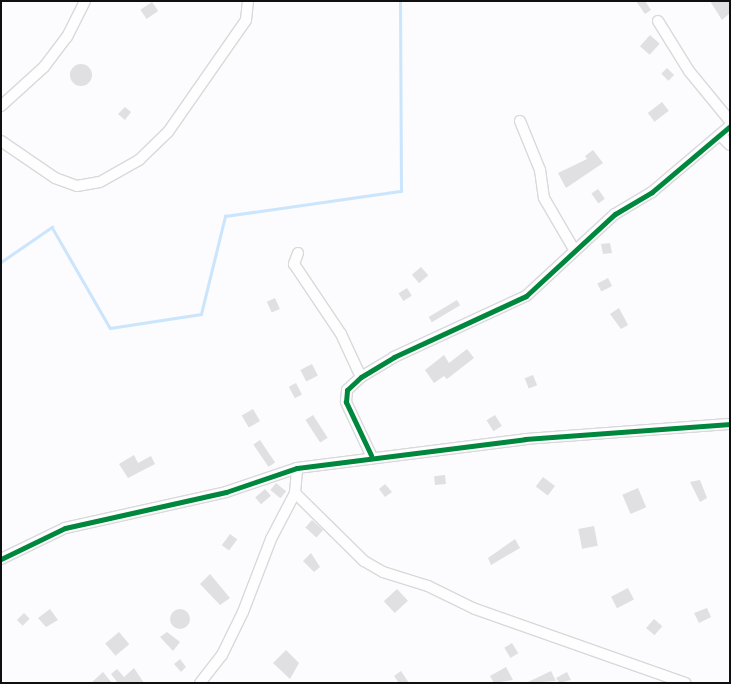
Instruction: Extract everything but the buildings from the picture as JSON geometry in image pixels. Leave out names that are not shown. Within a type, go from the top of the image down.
[{"type":"street","points":[[1,106],[44,67],[67,37],[85,1]]},
{"type":"street","points":[[1,141],[55,178],[77,186],[100,182],[138,160],[168,132],[246,20],[248,1]]},
{"type":"street","points":[[658,21],[689,71],[730,121]]},
{"type":"street","points":[[520,121],[540,170],[546,203],[574,251]]},
{"type":"street","points":[[371,455],[346,402],[347,390],[361,377],[394,357],[526,296],[574,251],[730,126]]},
{"type":"street","points":[[720,135],[730,146]]},
{"type":"street","points":[[298,253],[294,264],[341,334],[361,377]]},
{"type":"street","points":[[1,559],[65,528],[226,492],[297,468],[326,467],[371,455],[730,424]]},
{"type":"street","points":[[200,683],[222,655],[295,493],[297,468]]},
{"type":"street","points":[[295,493],[364,561],[383,572],[428,586],[475,609],[685,683]]},
{"type":"waterway","points":[[1,262],[52,227],[110,328],[201,314],[225,216],[401,191],[400,1]]},
{"type":"cycle path","points":[[371,455],[346,402],[347,390],[361,377],[394,357],[526,296],[615,214],[652,192],[730,126]]},
{"type":"cycle path","points":[[1,559],[65,528],[226,492],[297,468],[525,439],[730,424]]}]
